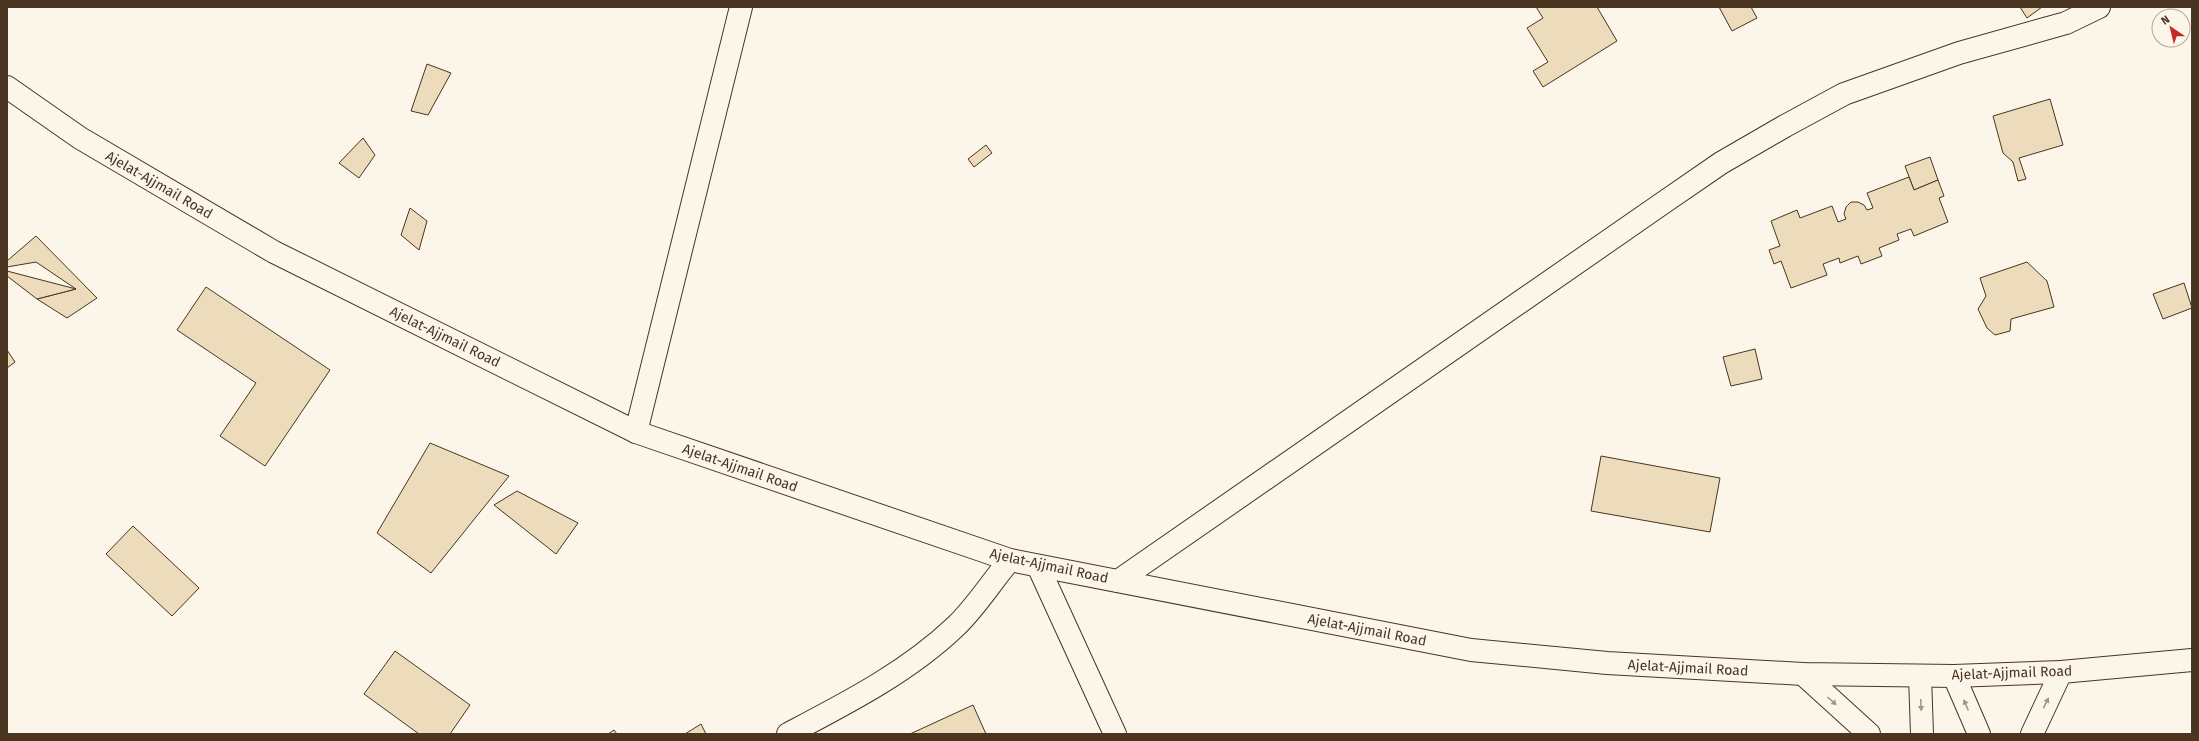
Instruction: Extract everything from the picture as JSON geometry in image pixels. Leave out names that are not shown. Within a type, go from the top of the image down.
[{"type":"main road","points":[[636,432],[741,7]]},
{"type":"main road","points":[[1118,581],[1721,163],[1844,94],[1898,73],[1959,53],[2066,23],[2099,7]]},
{"type":"main road","name":"Ajelat-Ajjmail Road","points":[[7,87],[80,138],[274,252],[636,432],[1010,560],[1471,650],[1607,663],[1803,674],[1954,676],[2061,672],[2192,660]]},
{"type":"main road","points":[[788,734],[890,677],[928,651],[957,625],[1010,560]]},
{"type":"main road","points":[[1038,566],[1115,734]]},
{"type":"main road","points":[[2032,734],[2061,672]]},
{"type":"main road","points":[[1803,674],[1868,734]]},
{"type":"main road","points":[[1920,676],[1922,734]]},
{"type":"main road","points":[[1954,676],[1979,734]]},
{"type":"building","points":[[1536,7],[1597,7],[1617,41],[1543,87],[1533,71],[1548,62],[1527,28],[1543,18]]},
{"type":"building","points":[[1719,7],[1751,7],[1757,18],[1732,31]]},
{"type":"building","points":[[2020,7],[2042,7],[2027,18]]},
{"type":"building","points":[[427,64],[451,73],[428,115],[411,111]]},
{"type":"building","points":[[2050,99],[2063,145],[2019,158],[2026,179],[2018,181],[2013,162],[2003,153],[1993,116]]},
{"type":"building","points":[[363,138],[375,155],[359,178],[339,163]]},
{"type":"building","points":[[986,145],[992,153],[974,167],[968,159]]},
{"type":"building","points":[[1930,157],[1938,180],[1914,190],[1905,166]]},
{"type":"building","points":[[1909,177],[1914,190],[1938,180],[1944,196],[1939,198],[1948,222],[1914,236],[1911,229],[1897,234],[1899,240],[1879,248],[1882,256],[1861,264],[1858,256],[1840,263],[1839,258],[1823,264],[1827,275],[1791,288],[1781,261],[1774,264],[1769,250],[1780,246],[1771,221],[1797,210],[1800,218],[1832,206],[1838,222],[1846,219],[1844,214],[1846,207],[1851,202],[1858,202],[1864,205],[1867,210],[1873,208],[1867,193]]},
{"type":"building","points":[[410,208],[427,221],[419,250],[401,235]]},
{"type":"building","points":[[36,236],[97,298],[67,318],[37,299],[76,289],[36,262],[7,267],[7,261]]},
{"type":"building","points":[[2027,262],[2047,281],[2054,307],[2011,319],[2010,331],[1995,335],[1987,328],[1978,309],[1986,296],[1980,278]]},
{"type":"building","points":[[7,271],[76,289],[37,299],[7,276]]},
{"type":"building","points":[[2184,283],[2192,308],[2163,319],[2153,294]]},
{"type":"building","points":[[206,287],[330,370],[265,466],[220,436],[256,383],[177,330]]},
{"type":"building","points":[[1755,349],[1762,379],[1731,386],[1723,357]]},
{"type":"building","points":[[7,350],[15,362],[7,368]]},
{"type":"building","points":[[430,443],[509,476],[431,573],[377,533]]},
{"type":"building","points":[[1601,456],[1720,478],[1710,532],[1591,511]]},
{"type":"building","points":[[517,491],[578,523],[556,554],[494,505]]},
{"type":"building","points":[[133,526],[199,588],[172,616],[106,554]]},
{"type":"building","points":[[395,651],[470,705],[450,734],[419,734],[364,694]]},
{"type":"building","points":[[973,705],[986,734],[910,734]]},
{"type":"building","points":[[701,724],[706,734],[685,734]]},
{"type":"building","points":[[614,730],[617,734],[608,734]]}]
